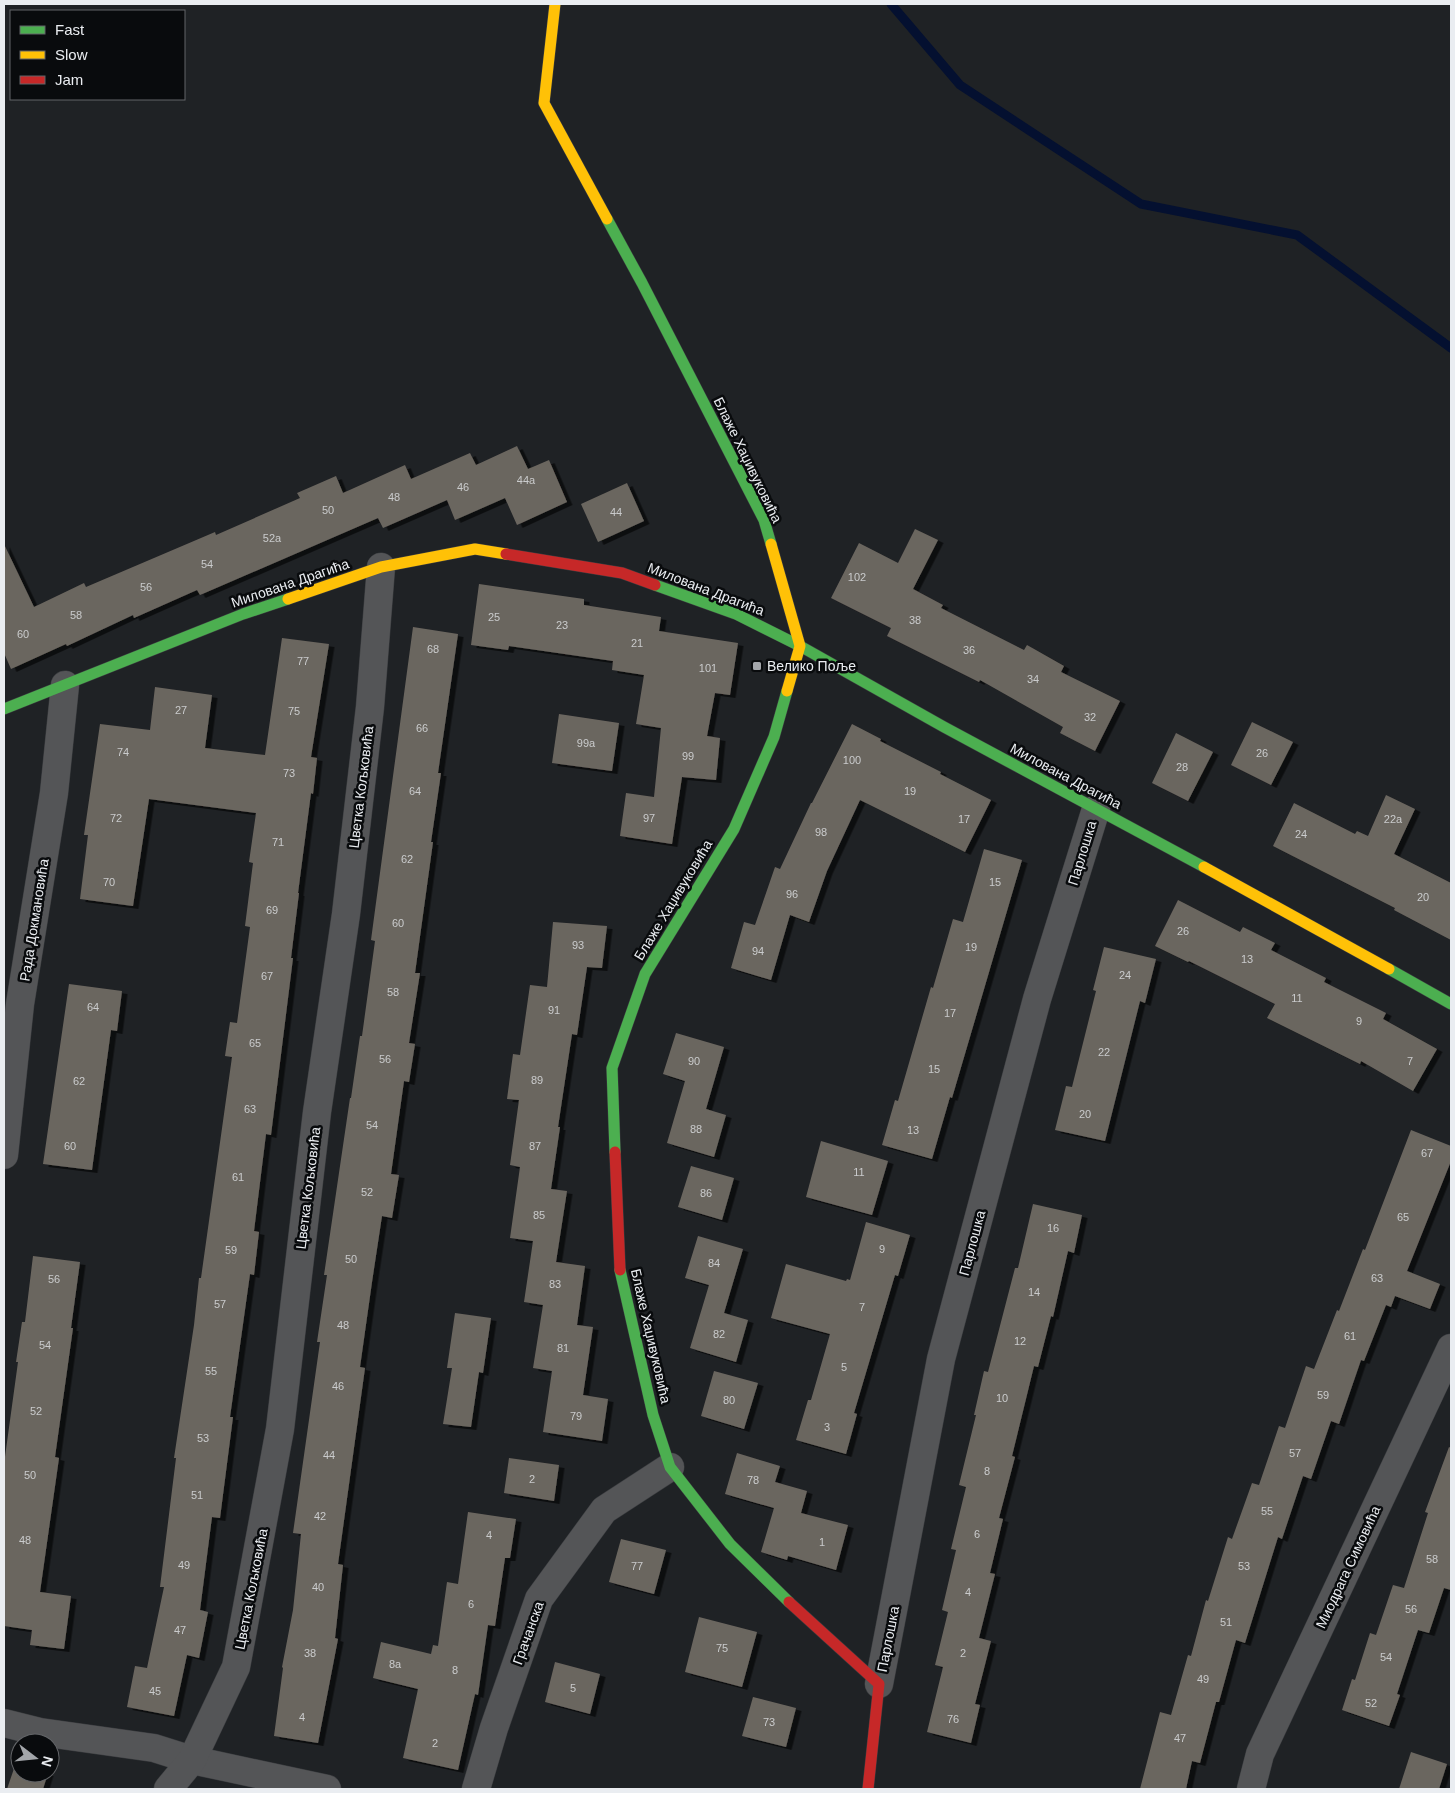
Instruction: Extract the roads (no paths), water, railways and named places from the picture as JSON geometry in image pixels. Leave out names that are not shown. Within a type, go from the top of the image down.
[{"type":"street","name":"Блаже Хаџивуковића","points":[[555,4],[544,103],[642,283],[764,520],[800,646],[774,737],[734,829],[646,974],[612,1068],[620,1270],[653,1415],[670,1467],[730,1544],[800,1612],[879,1684]]},
{"type":"street","name":"Милована Драгића","points":[[4,709],[243,614],[381,567],[475,549],[622,573],[736,614],[800,646],[1451,1004]]},
{"type":"street","name":"Цветка Кољковића","points":[[168,1789],[192,1760],[236,1666],[280,1429],[316,1122],[346,914],[370,706],[381,567]]},
{"type":"street","name":"Рада Докмановића","points":[[4,1155],[20,1004],[54,793],[66,684]]},
{"type":"street","name":"Парлошка","points":[[879,1684],[941,1359],[1037,999],[1096,809]]},
{"type":"street","name":"Миодрага Симовића","points":[[1251,1789],[1260,1754],[1451,1348]]},
{"type":"street","name":"Грачанска","points":[[476,1789],[494,1728],[539,1599],[604,1510],[670,1467]]},
{"type":"street","points":[[868,1789],[879,1684]]},
{"type":"street","points":[[4,1723],[40,1732],[154,1748],[192,1760],[327,1789]]},
{"type":"waterway","points":[[891,4],[960,85],[1141,204],[1297,235],[1451,348]]},
{"type":"place","name":"Велико Поље","points":[[757,666]]}]
